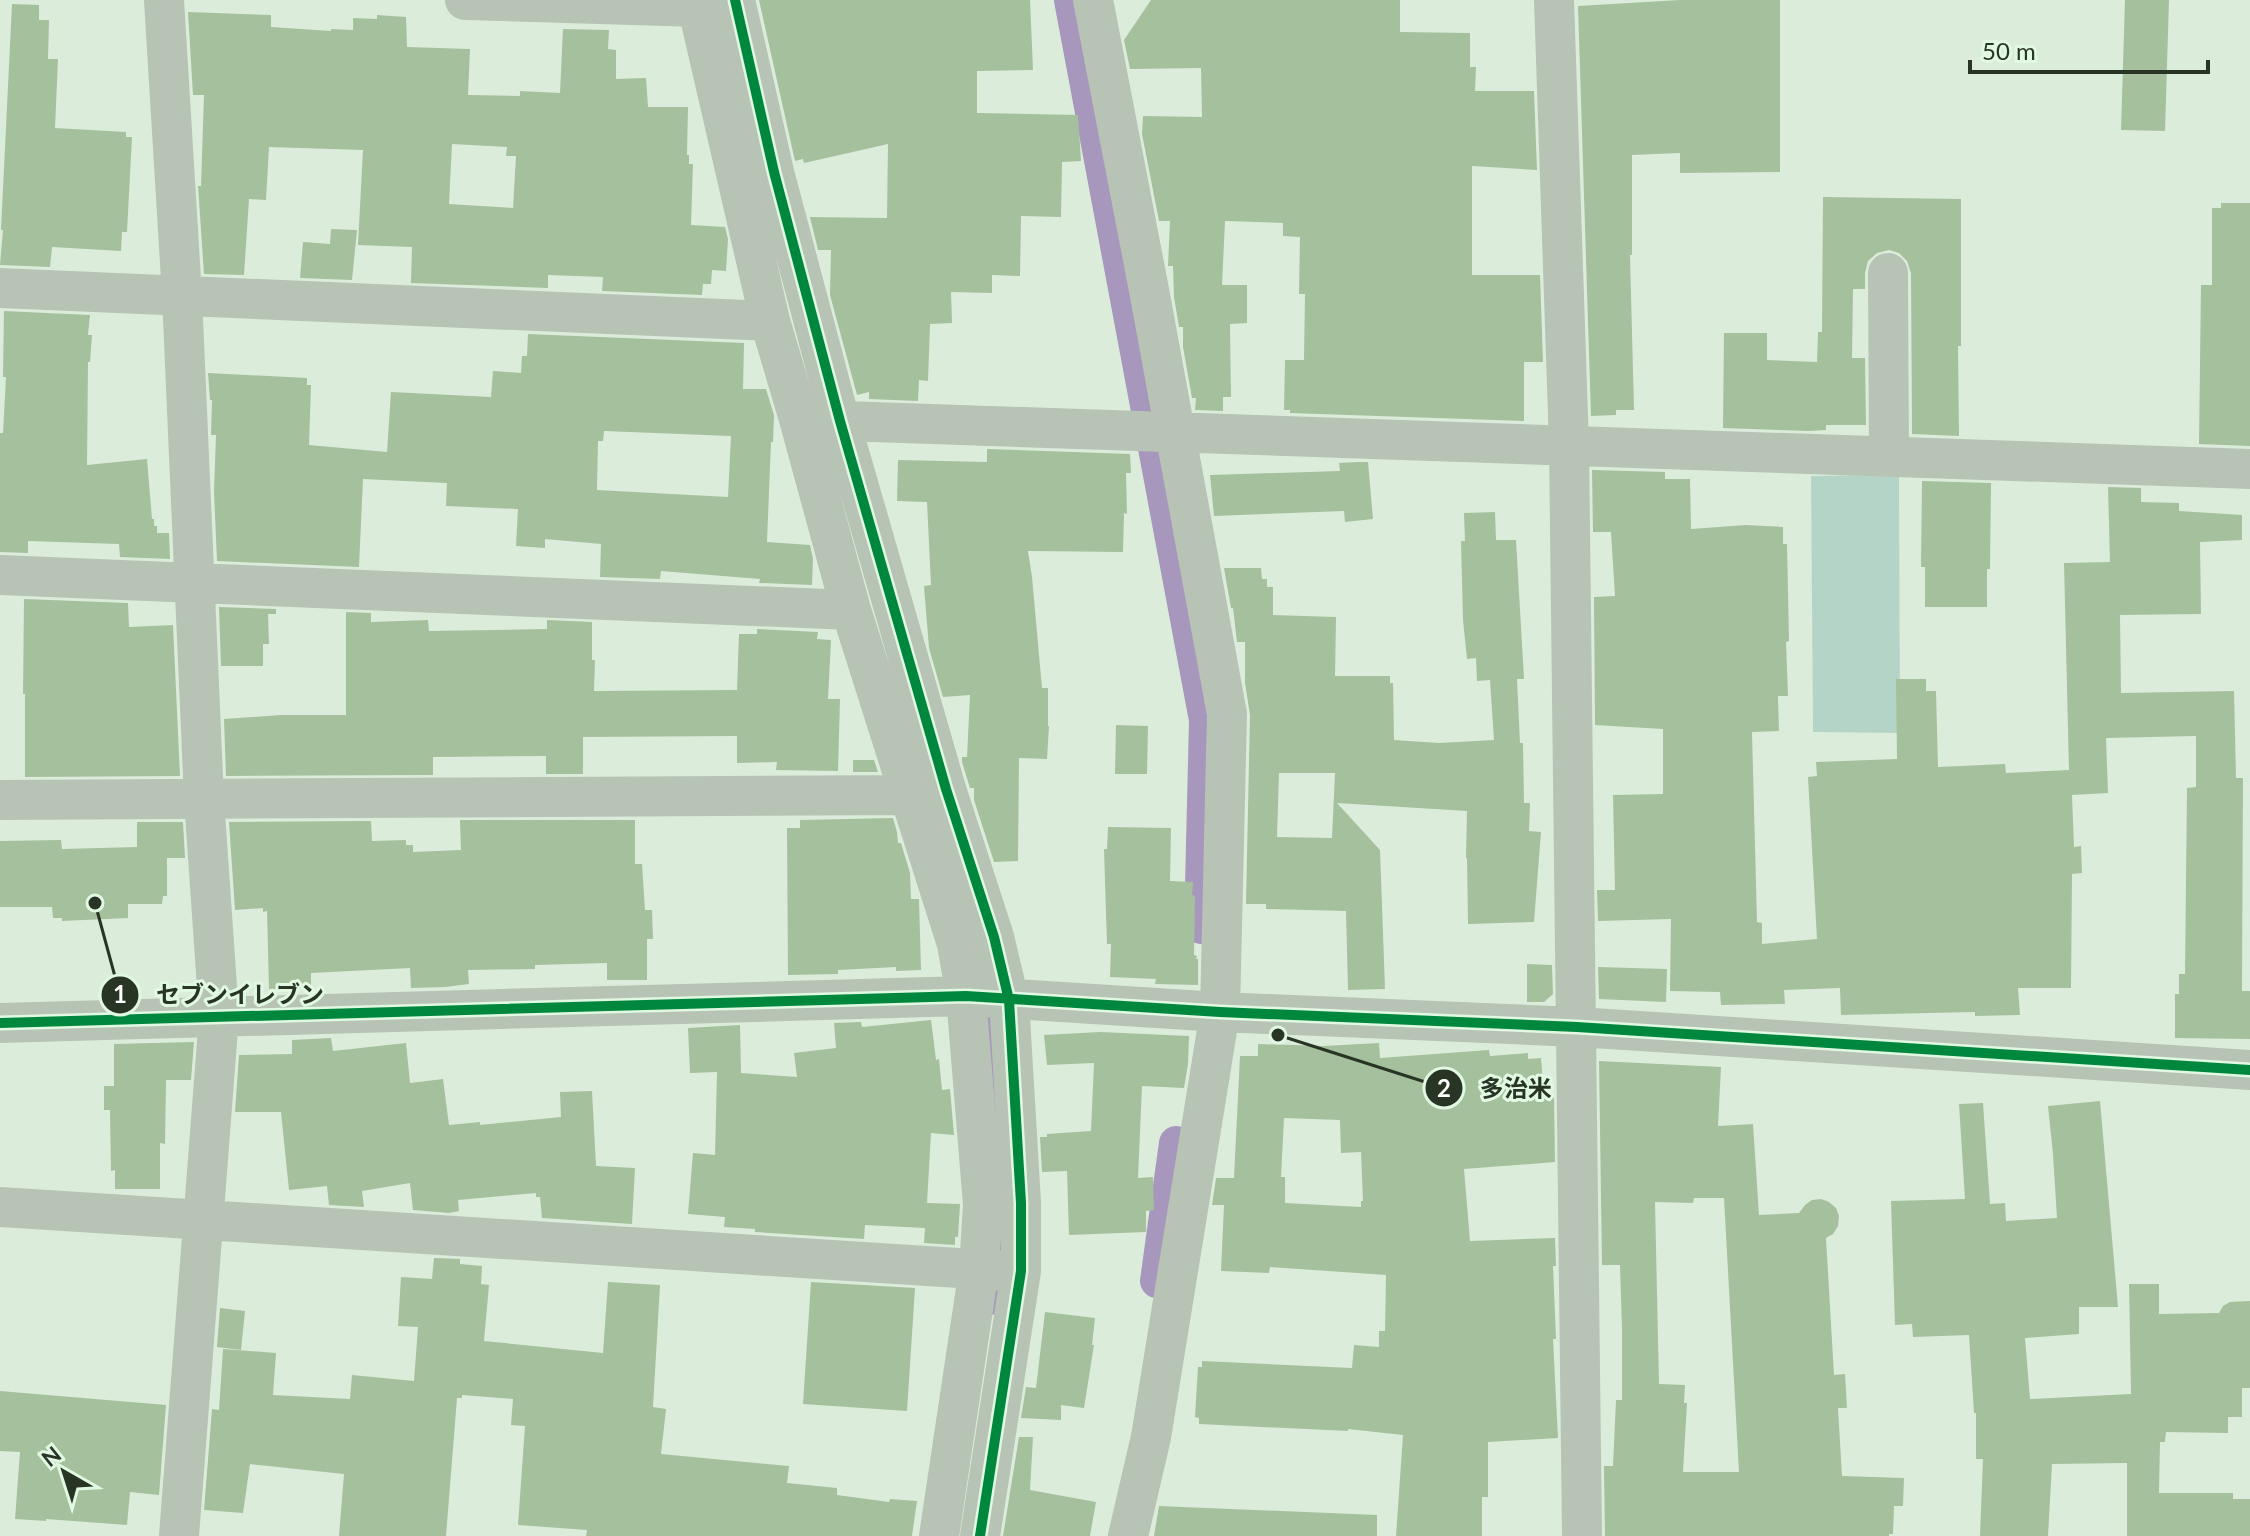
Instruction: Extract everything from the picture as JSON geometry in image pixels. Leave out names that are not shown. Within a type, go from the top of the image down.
[{"type":"street","points":[[164,0],[182,296],[204,799],[219,1016],[179,1536]]},
{"type":"street","points":[[465,0],[710,2]]},
{"type":"street","points":[[1093,0],[1227,714],[1220,1012],[1151,1437],[1128,1536]]},
{"type":"street","points":[[1554,0],[1569,445],[1582,1536]]},
{"type":"street","points":[[710,2],[770,321],[820,420],[994,937],[988,998],[983,1205],[1000,1270],[980,1536]]},
{"type":"street","points":[[710,2],[774,172],[851,610],[957,944],[988,998]]},
{"type":"street","points":[[1888,273],[1889,457]]},
{"type":"street","points":[[0,288],[770,321]]},
{"type":"street","points":[[820,420],[2250,469]]},
{"type":"street","points":[[0,575],[851,610]]},
{"type":"street","points":[[0,800],[909,795]]},
{"type":"street","points":[[0,1023],[988,998],[1220,1012],[1577,1027],[2250,1070]]},
{"type":"street","points":[[0,1207],[1000,1270]]},
{"type":"street","points":[[939,1536],[1000,1270]]},
{"type":"green space","points":[[1899,475],[1900,733],[1813,732],[1811,476]]},
{"type":"building","points":[[759,0],[1030,0],[1033,70],[977,71],[977,113],[1078,115],[1081,161],[1062,162],[1061,217],[1021,216],[1020,276],[992,275],[992,293],[951,292],[952,323],[930,324],[928,381],[919,380],[918,401],[869,399],[869,392],[857,395],[830,295],[831,250],[818,250],[810,217],[887,218],[888,144],[804,163],[803,159],[795,161]]},
{"type":"building","points":[[1151,0],[1400,0],[1400,32],[1470,33],[1470,67],[1476,67],[1475,91],[1534,91],[1537,170],[1472,166],[1472,275],[1540,275],[1543,362],[1524,362],[1524,421],[1290,413],[1290,410],[1284,410],[1285,360],[1304,360],[1305,294],[1299,294],[1300,237],[1283,236],[1283,223],[1225,221],[1222,285],[1247,285],[1247,323],[1230,324],[1231,397],[1223,397],[1223,411],[1195,410],[1196,398],[1192,398],[1183,347],[1183,327],[1179,327],[1174,297],[1173,266],[1168,266],[1170,221],[1159,221],[1142,134],[1143,116],[1202,117],[1201,68],[1130,69],[1124,40]]},
{"type":"building","points":[[1680,0],[1780,0],[1780,172],[1680,173],[1680,153],[1632,155],[1630,255],[1634,410],[1616,410],[1616,415],[1591,416],[1578,6]]},
{"type":"building","points":[[2125,0],[2169,0],[2165,131],[2121,130]]},
{"type":"building","points":[[12,4],[39,5],[39,20],[49,20],[48,59],[58,59],[55,128],[126,132],[126,137],[132,137],[127,232],[122,232],[121,251],[52,247],[50,267],[0,265]]},
{"type":"building","points":[[188,12],[271,15],[271,27],[331,31],[353,30],[353,18],[377,19],[377,15],[406,17],[407,47],[470,49],[468,95],[520,96],[520,91],[560,93],[563,29],[609,30],[608,49],[616,50],[616,79],[646,78],[648,107],[688,107],[687,155],[689,164],[693,164],[691,225],[725,227],[728,239],[726,271],[712,270],[711,284],[703,284],[702,295],[602,291],[603,277],[548,275],[548,288],[411,283],[412,247],[358,245],[363,150],[269,147],[266,200],[249,199],[244,275],[204,274],[198,186],[201,186],[204,95],[193,95]],"holes":[[[452,144],[507,147],[506,156],[516,156],[513,208],[449,204]]]},
{"type":"building","points":[[1823,197],[1961,199],[1959,436],[1912,434],[1911,273],[1907,261],[1899,253],[1889,250],[1877,253],[1868,261],[1865,289],[1853,289],[1852,358],[1865,358],[1866,425],[1826,425],[1826,430],[1809,431],[1723,428],[1724,333],[1767,333],[1767,360],[1817,362],[1818,332],[1822,332]]},
{"type":"building","points":[[2221,203],[2250,203],[2250,446],[2199,444],[2201,285],[2212,285],[2212,208],[2221,208]]},
{"type":"building","points":[[331,229],[357,230],[352,280],[300,278],[303,242],[330,244]]},
{"type":"building","points":[[4,311],[90,315],[87,465],[147,459],[152,519],[157,533],[169,533],[170,559],[120,557],[119,544],[28,541],[28,553],[0,552],[0,433],[3,433],[6,377],[3,377]]},
{"type":"building","points":[[528,334],[744,343],[743,389],[766,389],[774,415],[767,542],[810,545],[812,585],[759,583],[760,579],[661,571],[660,579],[600,577],[601,544],[545,539],[545,548],[516,546],[518,509],[446,506],[447,483],[363,479],[359,567],[217,561],[214,492],[216,435],[211,435],[212,400],[208,373],[307,378],[307,385],[311,385],[309,445],[387,452],[391,392],[491,397],[493,371],[521,373],[522,356],[527,356]],"holes":[[[604,431],[731,436],[728,497],[597,490],[598,441],[603,441]]]},
{"type":"building","points":[[987,449],[1130,454],[1131,473],[1126,473],[1127,514],[1124,513],[1123,552],[1028,551],[1042,688],[1048,688],[1049,726],[1047,759],[1019,758],[1018,861],[994,862],[974,800],[974,788],[970,788],[962,762],[962,757],[967,757],[970,695],[943,697],[929,648],[924,586],[931,585],[927,502],[897,501],[898,460],[987,462]]},
{"type":"building","points":[[1368,462],[1373,519],[1345,522],[1344,511],[1214,516],[1210,475],[1340,471],[1339,463]]},
{"type":"building","points":[[1592,470],[1665,472],[1665,479],[1690,479],[1691,529],[1746,525],[1783,527],[1783,544],[1787,544],[1788,696],[1778,696],[1779,731],[1752,732],[1757,922],[1762,923],[1762,944],[1817,939],[1808,777],[1817,776],[1816,762],[1897,759],[1896,679],[1926,679],[1926,691],[1936,691],[1938,767],[2005,764],[2006,773],[2069,770],[2064,563],[2110,562],[2108,487],[2141,488],[2141,502],[2179,503],[2179,511],[2242,515],[2242,540],[2200,542],[2201,614],[2120,615],[2121,693],[2234,691],[2236,778],[2243,778],[2242,991],[2250,991],[2250,1039],[2175,1038],[2175,994],[2179,994],[2179,974],[2185,974],[2187,788],[2196,787],[2196,736],[2106,738],[2108,793],[2072,795],[2074,847],[2081,846],[2082,873],[2072,874],[2071,988],[2018,988],[2020,1015],[1975,1016],[1975,1012],[1841,1015],[1840,988],[1784,990],[1785,1004],[1721,1005],[1720,992],[1670,991],[1671,919],[1598,921],[1597,890],[1615,890],[1613,795],[1663,794],[1663,729],[1595,725],[1594,597],[1615,596],[1611,532],[1593,532]]},
{"type":"building","points":[[1922,481],[1991,483],[1987,607],[1925,607],[1925,567],[1921,567]]},
{"type":"building","points":[[1495,512],[1496,540],[1516,540],[1524,679],[1517,679],[1524,803],[1530,803],[1529,831],[1541,832],[1534,922],[1468,924],[1467,811],[1337,803],[1380,850],[1385,989],[1348,990],[1346,911],[1266,909],[1266,904],[1246,904],[1250,715],[1245,683],[1245,642],[1237,642],[1224,568],[1261,568],[1262,579],[1267,579],[1267,587],[1273,587],[1273,615],[1336,617],[1335,676],[1390,676],[1390,683],[1393,683],[1394,740],[1439,743],[1494,740],[1490,680],[1477,681],[1476,658],[1467,659],[1461,541],[1465,541],[1464,513]],"holes":[[[1279,773],[1335,773],[1332,838],[1277,837]]]},
{"type":"building","points":[[24,599],[128,603],[129,627],[173,625],[180,776],[25,777]]},
{"type":"building","points":[[219,607],[276,609],[276,614],[268,614],[269,644],[263,644],[263,666],[221,666]]},
{"type":"building","points":[[346,612],[371,613],[371,622],[428,620],[429,631],[547,629],[547,620],[592,622],[594,691],[737,690],[739,634],[757,634],[757,629],[818,632],[817,639],[831,640],[828,699],[840,699],[838,771],[776,770],[777,762],[737,763],[737,736],[583,737],[583,774],[546,774],[546,756],[433,757],[433,775],[226,776],[224,719],[346,715]]},
{"type":"building","points":[[1116,725],[1148,726],[1147,774],[1115,774]]},
{"type":"building","points":[[853,760],[874,760],[878,772],[853,772]]},
{"type":"building","points":[[893,818],[898,843],[901,843],[910,873],[911,899],[919,899],[921,970],[896,971],[896,967],[838,970],[838,974],[788,975],[787,828],[800,828],[800,820]]},
{"type":"building","points":[[460,820],[635,820],[635,864],[642,864],[645,910],[652,910],[653,939],[647,939],[647,980],[607,980],[607,963],[468,970],[469,984],[445,987],[411,988],[410,968],[311,973],[311,988],[269,989],[267,911],[263,912],[263,908],[235,910],[229,822],[371,821],[372,841],[406,840],[406,845],[413,845],[413,852],[461,850]]},
{"type":"building","points":[[137,822],[183,822],[185,858],[167,858],[167,896],[163,896],[162,904],[128,904],[128,918],[62,921],[62,918],[53,918],[52,907],[0,907],[0,841],[61,840],[62,849],[137,847]]},
{"type":"building","points":[[1108,827],[1171,828],[1170,881],[1193,882],[1194,955],[1198,959],[1198,985],[1155,984],[1156,979],[1110,977],[1111,944],[1107,944],[1104,849],[1107,849]]},
{"type":"building","points":[[1527,964],[1552,965],[1553,994],[1544,1002],[1527,1002]]},
{"type":"building","points":[[1598,967],[1667,969],[1666,1002],[1599,999]]},
{"type":"building","points":[[931,1020],[942,1090],[950,1089],[954,1135],[931,1133],[927,1203],[960,1204],[955,1245],[924,1243],[925,1228],[865,1225],[864,1239],[755,1232],[755,1229],[724,1227],[725,1217],[688,1214],[693,1153],[715,1155],[717,1072],[690,1073],[688,1028],[740,1025],[741,1073],[797,1077],[794,1053],[836,1048],[834,1023],[861,1022],[862,1027]]},
{"type":"building","points":[[1100,1032],[1189,1036],[1188,1064],[1184,1088],[1142,1086],[1138,1178],[1153,1177],[1154,1210],[1146,1211],[1146,1232],[1069,1235],[1067,1171],[1042,1172],[1040,1137],[1091,1131],[1094,1063],[1047,1065],[1044,1035]]},
{"type":"building","points":[[331,1038],[333,1051],[406,1043],[410,1083],[443,1079],[449,1125],[561,1117],[560,1092],[592,1091],[596,1166],[635,1168],[632,1224],[542,1218],[540,1197],[536,1197],[536,1193],[458,1200],[459,1211],[449,1213],[413,1210],[410,1183],[362,1191],[364,1207],[329,1205],[327,1186],[289,1190],[281,1112],[235,1112],[239,1055],[292,1054],[292,1040]]},
{"type":"building","points":[[194,1042],[191,1080],[166,1080],[165,1144],[160,1143],[160,1189],[115,1189],[115,1170],[111,1171],[110,1110],[104,1110],[104,1086],[114,1086],[114,1044]]},
{"type":"building","points":[[1379,1043],[1380,1058],[1489,1050],[1490,1056],[1528,1053],[1528,1059],[1541,1058],[1544,1097],[1554,1096],[1555,1162],[1464,1169],[1470,1241],[1555,1238],[1556,1339],[1553,1339],[1558,1438],[1488,1442],[1488,1497],[1482,1497],[1482,1536],[1396,1536],[1403,1435],[1348,1429],[1199,1424],[1199,1418],[1195,1417],[1198,1367],[1202,1367],[1202,1361],[1352,1368],[1354,1345],[1379,1347],[1379,1331],[1385,1331],[1386,1275],[1270,1267],[1269,1273],[1221,1271],[1224,1205],[1212,1205],[1216,1178],[1234,1178],[1240,1056],[1258,1056],[1258,1044],[1324,1046]],"holes":[[[1284,1118],[1340,1120],[1341,1153],[1361,1152],[1361,1207],[1285,1203],[1285,1177],[1281,1177]]]},
{"type":"building","points":[[1599,1061],[1721,1067],[1718,1126],[1753,1124],[1759,1215],[1799,1213],[1812,1200],[1821,1199],[1836,1208],[1839,1216],[1838,1226],[1826,1238],[1834,1375],[1845,1374],[1847,1408],[1838,1408],[1842,1476],[1904,1478],[1903,1506],[1894,1506],[1893,1534],[1605,1536],[1604,1466],[1613,1466],[1616,1400],[1622,1400],[1622,1328],[1620,1265],[1602,1265]],"holes":[[[1694,1198],[1724,1198],[1739,1472],[1683,1472],[1687,1403],[1684,1403],[1685,1385],[1659,1384],[1655,1202],[1693,1203]]]},
{"type":"building","points":[[2100,1101],[2118,1307],[2079,1307],[2079,1334],[2025,1338],[2030,1399],[2131,1394],[2129,1284],[2159,1284],[2159,1314],[2219,1313],[2230,1302],[2250,1301],[2250,1388],[2242,1388],[2242,1417],[2228,1417],[2228,1433],[2166,1432],[2165,1442],[2160,1442],[2159,1493],[2233,1493],[2233,1499],[2250,1499],[2250,1536],[2127,1536],[2127,1463],[2052,1464],[2048,1536],[1980,1536],[1983,1459],[1976,1459],[1976,1413],[1969,1335],[1913,1337],[1912,1324],[1895,1325],[1891,1201],[1965,1199],[1959,1104],[1983,1103],[1990,1204],[2005,1203],[2006,1221],[2057,1218],[2048,1106]]},
{"type":"building","points":[[434,1258],[460,1259],[460,1264],[482,1266],[481,1284],[489,1285],[484,1341],[603,1353],[608,1282],[660,1285],[653,1407],[666,1409],[661,1454],[789,1466],[787,1483],[837,1488],[837,1495],[889,1502],[890,1499],[917,1501],[912,1536],[586,1536],[587,1530],[518,1525],[525,1426],[511,1425],[513,1399],[462,1395],[462,1398],[457,1398],[446,1536],[339,1536],[344,1474],[250,1464],[243,1513],[204,1510],[212,1409],[219,1410],[223,1349],[276,1353],[273,1395],[350,1399],[352,1375],[414,1381],[418,1327],[398,1326],[401,1277],[432,1279]]},
{"type":"building","points":[[811,1282],[915,1288],[907,1411],[803,1404]]},
{"type":"building","points":[[220,1308],[245,1311],[241,1350],[217,1347]]},
{"type":"building","points":[[1045,1312],[1095,1318],[1084,1408],[1061,1405],[1061,1420],[1021,1418],[1026,1387],[1036,1388]]},
{"type":"building","points":[[0,1391],[166,1405],[159,1495],[130,1492],[127,1525],[15,1519],[20,1452],[0,1451]]},
{"type":"building","points":[[1019,1437],[1033,1437],[1030,1490],[1096,1502],[1090,1536],[1003,1536]]},
{"type":"building","points":[[1159,1506],[1377,1515],[1377,1536],[1154,1536]]},
{"type":"waterway","points":[[1071,0],[1206,720],[1201,927]]},
{"type":"waterway","points":[[986,971],[996,1118]]},
{"type":"waterway","points":[[1157,1281],[1176,1143]]},
{"type":"waterway","points":[[997,1298],[1002,1195]]},
{"type":"cycle path","points":[[735,0],[774,172],[840,421],[946,789],[994,937],[1009,1000],[1021,1203],[1021,1271],[980,1536]]},
{"type":"cycle path","points":[[0,1023],[966,996],[1220,1012],[1577,1027],[2250,1070]]},
{"type":"place","name":"セブンイレブン","points":[[95,903]]},
{"type":"place","name":"多治米","points":[[1278,1035]]}]
